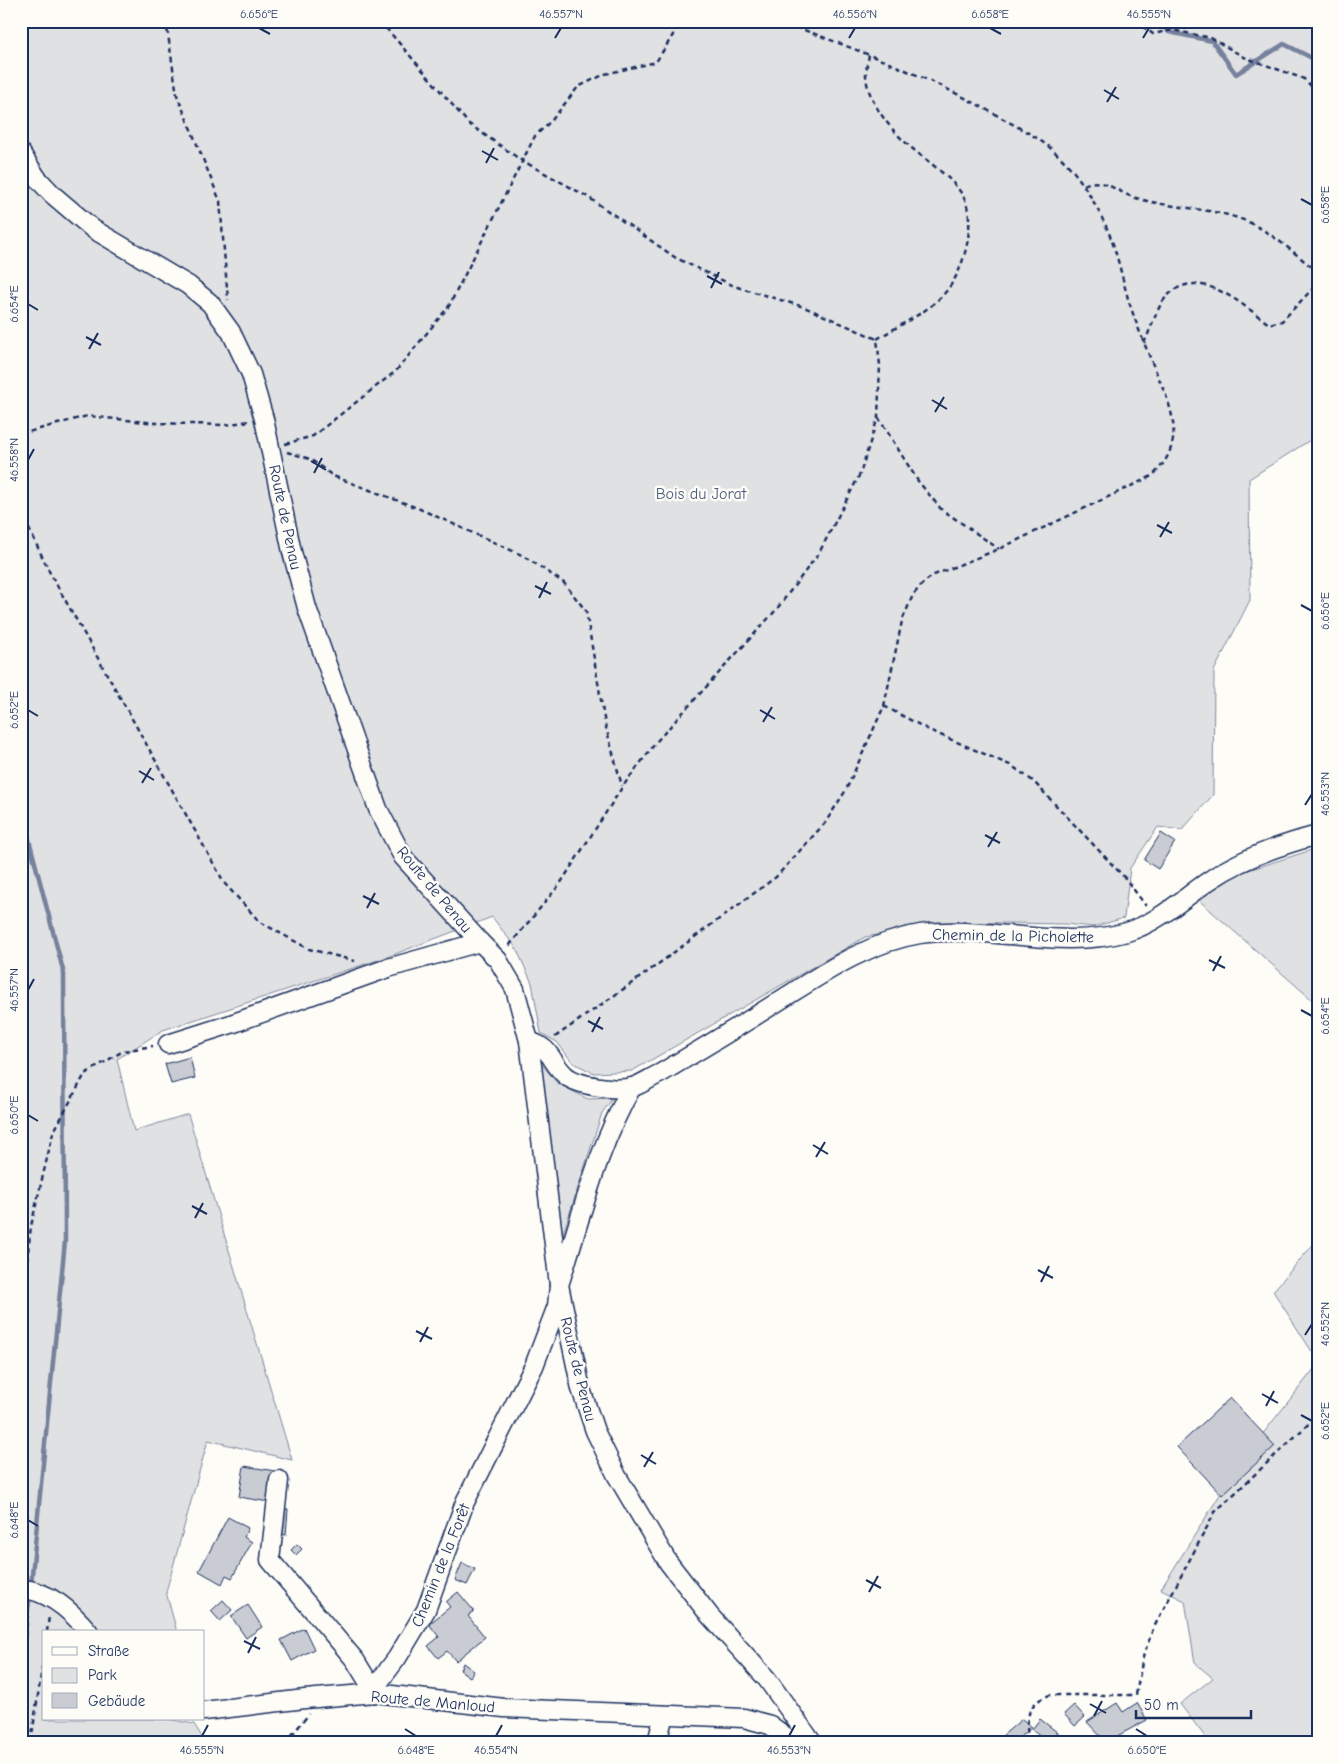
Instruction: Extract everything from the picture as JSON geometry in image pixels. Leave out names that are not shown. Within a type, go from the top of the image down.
[{"type":"street","name":"Route de Penau","points":[[21,153],[37,178],[53,195],[93,228],[188,285],[210,303],[241,349],[264,419],[292,552],[307,608],[378,809],[403,857],[498,960],[515,989],[536,1044],[559,1284],[581,1389],[594,1431],[616,1476],[673,1568],[710,1616],[767,1679],[812,1742]]},
{"type":"street","name":"Chemin de la Picholette","points":[[632,1087],[670,1068],[837,965],[891,940],[948,932],[1065,939],[1095,938],[1128,931],[1155,919],[1212,879],[1253,856],[1318,835]]},
{"type":"street","name":"Route de Penau","points":[[168,1044],[231,1024],[388,968],[480,942]]},
{"type":"street","points":[[536,1044],[564,1074],[577,1082],[590,1086],[632,1087],[614,1118],[559,1284]]},
{"type":"street","name":"Chemin de la Forêt","points":[[375,1693],[379,1682],[402,1652],[426,1610],[465,1502],[534,1366],[557,1306],[559,1284]]},
{"type":"street","points":[[279,1480],[270,1560],[354,1660],[375,1693]]},
{"type":"street","points":[[21,1589],[44,1594],[63,1605],[88,1630]]},
{"type":"street","name":"Route de Manloud","points":[[205,1712],[324,1697],[375,1693],[504,1708],[756,1720],[778,1729],[792,1742]]},
{"type":"street","points":[[657,1742],[664,1715]]},
{"type":"path","points":[[166,21],[177,94],[220,201],[229,304]]},
{"type":"path","points":[[380,21],[469,124],[521,160],[588,197],[676,258],[734,286],[804,308],[877,339]]},
{"type":"path","points":[[271,448],[313,436],[396,371],[449,306],[521,160],[535,136],[552,120],[578,87],[605,74],[656,62],[673,36],[671,21]]},
{"type":"path","points":[[536,1044],[642,976],[776,877],[825,822],[846,790],[884,706],[902,622],[913,595],[924,582],[934,575],[999,549],[1152,476],[1162,467],[1169,456],[1175,433],[1166,397],[1144,343],[1104,221],[1084,185],[1060,156],[1042,141],[967,98],[904,68],[780,21]]},
{"type":"path","points":[[1135,21],[1153,34],[1173,30],[1211,38],[1244,57],[1304,79],[1318,93]]},
{"type":"path","points":[[869,55],[866,74],[871,95],[885,122],[912,149],[941,172],[962,196],[968,212],[969,233],[964,260],[953,284],[939,302],[877,339]]},
{"type":"path","points":[[1084,185],[1090,182],[1105,184],[1133,197],[1245,220],[1264,230],[1318,272]]},
{"type":"path","points":[[1144,343],[1162,301],[1177,288],[1195,284],[1215,288],[1237,299],[1268,324],[1282,322],[1318,283]]},
{"type":"path","points":[[498,960],[560,884],[622,786],[657,741],[776,610],[819,552],[860,474],[878,417],[880,365],[877,339]]},
{"type":"path","points":[[21,434],[87,416],[156,423],[225,425],[264,419]]},
{"type":"path","points":[[878,417],[918,481],[941,509],[999,549]]},
{"type":"path","points":[[271,448],[310,459],[333,476],[420,509],[524,556],[564,582],[586,611],[605,724],[622,786]]},
{"type":"path","points":[[21,512],[50,573],[225,884],[260,922],[309,949],[360,962]]},
{"type":"path","points":[[884,706],[929,730],[1012,766],[1033,781],[1125,878],[1155,919]]},
{"type":"path","points":[[21,1314],[31,1226],[56,1127],[85,1074],[123,1051],[168,1044]]},
{"type":"path","points":[[1028,1742],[1027,1724],[1030,1710],[1039,1699],[1050,1695],[1136,1695],[1143,1658],[1153,1629],[1216,1512],[1318,1415]]},
{"type":"path","points":[[31,1742],[42,1668]]},
{"type":"path","points":[[286,1742],[324,1697]]},
{"type":"green space","name":"Bois du Jorat","points":[[21,21],[1318,21],[1318,435],[1249,479],[1250,600],[1214,671],[1213,795],[1182,830],[1158,827],[1130,868],[1124,918],[1093,927],[1065,924],[953,922],[865,937],[632,1071],[594,1073],[573,1063],[557,1042],[541,1033],[532,983],[516,948],[492,917],[387,957],[163,1030],[117,1059],[134,1131],[188,1114],[292,1460],[208,1440],[166,1592],[176,1630],[97,1630],[91,1623],[50,1592],[47,1607],[57,1613],[75,1630],[42,1630],[42,1720],[173,1720],[194,1724],[205,1742],[21,1742]]},
{"type":"green space","points":[[1318,848],[1318,1005],[1194,896],[1211,882]]},
{"type":"green space","points":[[540,1062],[557,1083],[588,1099],[613,1098],[602,1113],[561,1240]]},
{"type":"green space","points":[[1318,1239],[1318,1361],[1273,1291]]},
{"type":"green space","points":[[1318,1364],[1318,1742],[1209,1742],[1180,1704],[1213,1678],[1195,1663],[1185,1601],[1161,1589],[1239,1464]]},
{"type":"building","points":[[1161,833],[1175,842],[1158,869],[1144,860]]},
{"type":"building","points":[[190,1057],[195,1078],[171,1084],[165,1064]]},
{"type":"building","points":[[1230,1398],[1275,1446],[1222,1495],[1177,1447]]},
{"type":"building","points":[[244,1466],[275,1471],[269,1502],[239,1497]]},
{"type":"building","points":[[280,1508],[288,1509],[286,1535],[278,1534]]},
{"type":"building","points":[[228,1517],[248,1528],[244,1537],[252,1542],[232,1578],[226,1575],[222,1584],[199,1571]]},
{"type":"building","points":[[297,1544],[302,1549],[296,1555],[291,1550]]},
{"type":"building","points":[[462,1563],[475,1569],[467,1585],[455,1580]]},
{"type":"building","points":[[458,1592],[474,1611],[468,1616],[485,1637],[456,1661],[447,1651],[438,1658],[428,1646],[439,1637],[429,1624],[450,1607],[446,1602]]},
{"type":"building","points":[[223,1600],[232,1610],[220,1621],[211,1611]]},
{"type":"building","points":[[248,1605],[262,1627],[246,1638],[231,1616]]},
{"type":"building","points":[[304,1628],[314,1649],[292,1661],[281,1640]]},
{"type":"building","points":[[463,1663],[474,1671],[470,1677],[460,1670]]},
{"type":"building","points":[[1117,1703],[1123,1712],[1137,1703],[1147,1720],[1106,1742],[1087,1722]]},
{"type":"building","points":[[1074,1705],[1085,1717],[1075,1726],[1064,1714]]},
{"type":"building","points":[[1022,1719],[1032,1727],[1015,1742],[995,1742]]},
{"type":"building","points":[[1040,1719],[1070,1742],[1048,1742],[1032,1729]]},
{"type":"waterway","points":[[1157,21],[1169,32],[1212,41],[1236,74],[1284,44],[1318,61]]},
{"type":"waterway","points":[[21,809],[64,974],[65,1241],[31,1585]]},
{"type":"waterway","points":[[21,1664],[30,1593]]}]
